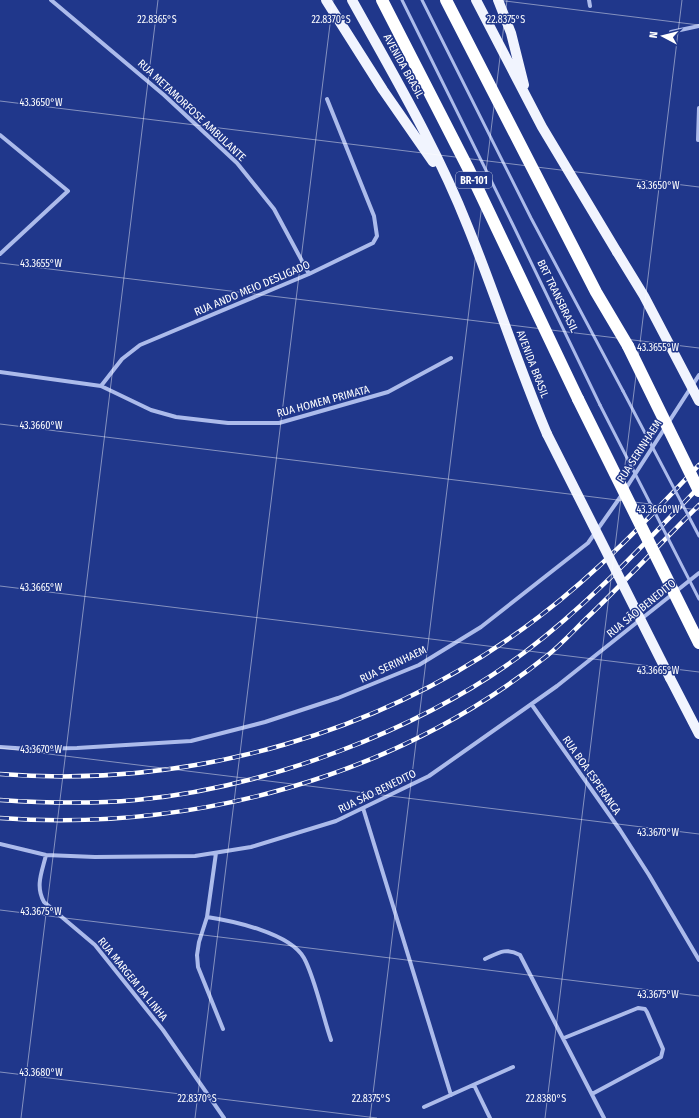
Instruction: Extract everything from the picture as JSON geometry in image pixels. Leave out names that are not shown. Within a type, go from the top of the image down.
[{"type":"highway","name":"AVENIDA BRASIL","points":[[382,0],[469,170],[578,399],[699,643]]},
{"type":"highway","points":[[446,0],[596,292],[628,346],[699,491]]},
{"type":"main road","points":[[326,0],[383,90],[451,187]]},
{"type":"main road","name":"AVENIDA BRASIL","points":[[352,0],[408,100],[451,187],[468,226],[516,357],[547,434],[699,734]]},
{"type":"main road","points":[[476,0],[528,103],[644,296],[699,401]]},
{"type":"main road","points":[[498,0],[510,33],[528,103]]},
{"type":"street","name":"RUA METAMORFOSE AMBULANTE","points":[[51,0],[164,95],[237,163],[274,209],[309,274]]},
{"type":"street","points":[[589,0],[590,6]]},
{"type":"street","points":[[671,32],[699,26]]},
{"type":"street","name":"RUA ANDO MEIO DESLIGADO","points":[[100,386],[122,359],[140,346],[309,274],[373,243],[377,236],[374,216],[327,99]]},
{"type":"street","points":[[698,140],[699,108]]},
{"type":"street","points":[[0,135],[68,191],[0,254]]},
{"type":"street","name":"RUA HOMEM PRIMATA","points":[[100,386],[151,410],[176,417],[228,423],[278,423],[388,392],[451,358]]},
{"type":"street","points":[[0,372],[100,386]]},
{"type":"street","name":"RUA SERINHAEM","points":[[0,747],[30,749],[85,748],[191,740],[265,722],[338,698],[419,664],[481,627],[588,543],[621,496],[699,375]]},
{"type":"street","name":"RUA SĀO BENEDITO","points":[[0,844],[46,855],[95,858],[195,856],[258,845],[336,821],[429,776],[532,705],[699,573]]},
{"type":"street","name":"RUA BOA ESPERANCA","points":[[532,705],[620,830],[649,875],[699,960]]},
{"type":"street","points":[[363,808],[451,1095]]},
{"type":"street","points":[[216,853],[207,917],[199,942],[198,967],[223,1029]]},
{"type":"street","name":"RUA MARGEM DA LINHA","points":[[46,855],[38,884],[40,894],[44,902],[95,945],[162,1030],[224,1118]]},
{"type":"street","points":[[207,917],[235,922],[290,943],[304,957],[331,1040]]},
{"type":"street","points":[[485,959],[504,950],[512,950],[520,955],[604,1118]]},
{"type":"street","points":[[564,1038],[638,1008],[644,1009],[647,1012],[663,1049],[661,1058],[592,1094]]},
{"type":"street","points":[[424,1107],[513,1067]]},
{"type":"street","points":[[474,1085],[490,1118]]},
{"type":"lane","name":"BRT TRANSBRASIL","points":[[402,0],[514,225],[600,405],[699,599]]},
{"type":"lane","name":"BRT TRANSBRASIL","points":[[422,0],[531,218],[699,536]]},
{"type":"railway","points":[[0,774],[72,776],[144,772],[215,761],[285,744],[353,721],[418,692],[481,657],[540,616],[603,563],[642,525],[699,465]]},
{"type":"railway","points":[[0,800],[85,803],[136,800],[186,793],[237,783],[289,768],[340,751],[390,730],[439,706],[484,680],[525,652],[594,594],[699,487]]},
{"type":"railway","points":[[0,818],[73,820],[146,816],[218,805],[289,788],[359,764],[425,734],[489,698],[548,655],[565,640],[699,505]]}]
